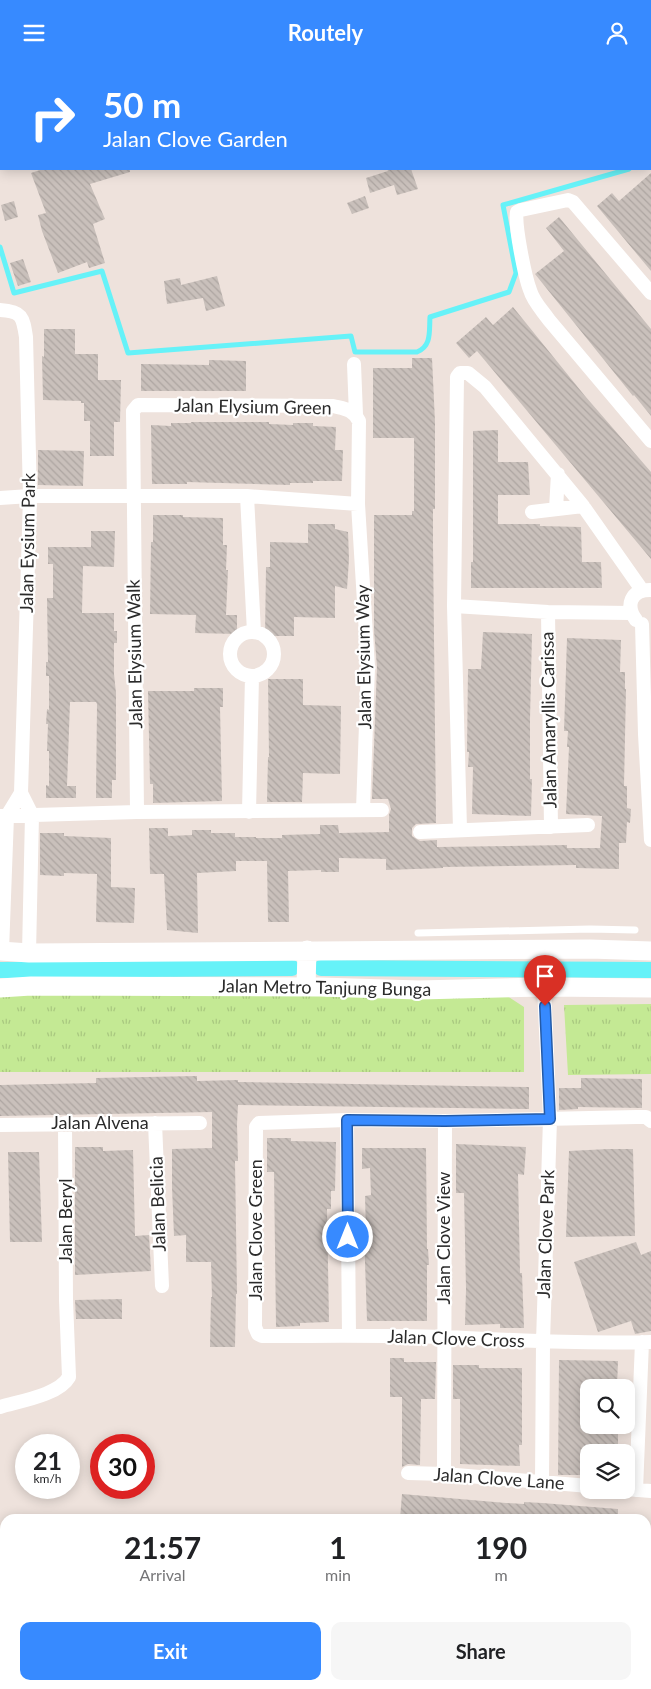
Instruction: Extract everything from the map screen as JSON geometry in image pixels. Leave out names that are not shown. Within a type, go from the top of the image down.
[{"type":"main road","name":"Jalan Metro Tanjung Bunga","points":[[1,951],[30,953],[308,950],[651,950]]},
{"type":"main road","points":[[306,987],[308,950]]},
{"type":"main road","name":"Jalan Metro Tanjung Bunga","points":[[0,988],[31,986],[306,987],[419,990],[544,987],[651,989]]},
{"type":"street","points":[[651,293],[573,202],[568,200],[521,210],[516,214],[516,226],[530,290],[534,300],[548,320],[651,441]]},
{"type":"street","name":"Jalan Eysium Park","points":[[0,310],[17,312],[24,321],[30,496],[21,793]]},
{"type":"street","points":[[354,364],[356,415]]},
{"type":"street","points":[[460,829],[454,605],[457,377],[460,373],[468,373],[485,387],[558,474],[646,590],[634,595],[630,604],[631,613],[636,620],[647,624],[651,840]]},
{"type":"street","name":"Jalan Elysium Green","points":[[133,496],[133,411],[138,405],[333,406],[350,410],[359,421],[358,504]]},
{"type":"street","points":[[556,509],[558,474]]},
{"type":"street","points":[[0,498],[30,496],[247,496],[358,504]]},
{"type":"street","name":"Jalan Elysium Walk","points":[[133,496],[137,812]]},
{"type":"street","points":[[247,496],[254,632]]},
{"type":"street","name":"Jalan Elysium Way","points":[[358,504],[368,667],[363,810]]},
{"type":"street","points":[[532,512],[583,506]]},
{"type":"street","points":[[454,605],[548,612],[631,613]]},
{"type":"street","name":"Jalan Amaryllis Carissa","points":[[548,612],[550,827]]},
{"type":"street","points":[[254,632],[261,634],[272,644],[274,659],[266,672],[252,676],[245,675],[234,667],[230,653],[235,640],[247,633],[254,632]]},
{"type":"street","points":[[248,812],[252,676]]},
{"type":"street","points":[[1,951],[3,816],[21,793],[32,815],[30,953]]},
{"type":"street","points":[[3,816],[137,812],[382,810]]},
{"type":"street","points":[[420,832],[588,825]]},
{"type":"street","name":"Jalan Clove Park","points":[[542,1481],[543,1342],[550,1119],[544,987]]},
{"type":"street","points":[[349,1335],[347,1120],[445,1121],[646,1117],[651,1121]]},
{"type":"street","name":"Jalan Clove Green","points":[[262,1337],[258,1334],[255,1327],[256,1127],[261,1122],[347,1120]]},
{"type":"street","name":"Jalan Clove View","points":[[444,1474],[445,1121]]},
{"type":"street","name":"Jalan Beryl","points":[[0,1407],[55,1390],[66,1383],[69,1377],[65,1123]]},
{"type":"street","name":"Jalan Belicia","points":[[155,1123],[162,1286]]},
{"type":"street","name":"Jalan Alvena","points":[[0,1125],[200,1123]]},
{"type":"street","name":"Jalan Clove Cross","points":[[262,1337],[349,1335],[543,1342],[646,1342]]},
{"type":"street","points":[[635,1451],[646,1342]]},
{"type":"street","name":"Jalan Clove Lane","points":[[408,1473],[444,1474],[580,1485]]},
{"type":"street","points":[[635,1490],[651,1491]]},
{"type":"lane","points":[[418,933],[590,929],[635,930]]},
{"type":"lane","points":[[590,929],[590,949]]},
{"type":"green space","points":[[504,994],[524,1007],[524,1072],[0,1072],[0,995]]},
{"type":"green space","points":[[651,1004],[651,1074],[568,1075],[564,1005]]},
{"type":"building","points":[[40,170],[130,170],[130,172],[90,184],[105,219],[93,224],[105,263],[89,268],[87,262],[58,273],[42,231],[38,215],[46,213],[31,173]]},
{"type":"building","points":[[411,170],[418,189],[397,195],[394,185],[370,193],[366,178],[388,171]]},
{"type":"building","points":[[651,173],[651,271],[597,206],[612,193],[619,201]]},
{"type":"building","points":[[365,196],[369,208],[352,214],[347,203]]},
{"type":"building","points":[[14,201],[18,217],[5,221],[1,205]]},
{"type":"building","points":[[559,217],[651,329],[651,416],[535,274],[564,251],[546,228]]},
{"type":"building","points":[[23,259],[31,282],[18,286],[10,263]]},
{"type":"building","points":[[217,276],[225,306],[206,311],[203,298],[167,304],[164,281],[180,278],[181,285]]},
{"type":"building","points":[[513,307],[585,396],[651,472],[651,559],[477,351],[469,358],[456,343],[486,317],[493,325]]},
{"type":"building","points":[[44,329],[75,329],[75,354],[98,354],[98,380],[121,380],[120,422],[114,422],[114,456],[90,456],[90,421],[84,421],[84,403],[81,403],[81,401],[43,400],[42,356],[44,357]]},
{"type":"building","points":[[412,358],[432,358],[435,422],[433,544],[436,823],[416,824],[412,828],[412,836],[420,841],[437,840],[437,847],[567,845],[567,848],[600,848],[602,816],[566,814],[569,747],[567,747],[568,731],[564,731],[567,638],[621,640],[620,672],[625,672],[626,689],[624,786],[627,786],[627,808],[631,809],[630,823],[627,822],[626,843],[619,843],[619,869],[576,868],[576,865],[386,870],[386,859],[339,858],[339,872],[321,872],[321,870],[288,871],[289,922],[268,922],[267,861],[236,861],[236,871],[197,873],[198,933],[167,930],[164,874],[150,874],[149,828],[168,828],[168,836],[192,835],[192,830],[211,830],[211,833],[235,833],[235,837],[256,838],[282,838],[282,835],[320,834],[320,825],[338,825],[339,833],[389,832],[391,809],[388,799],[372,799],[377,667],[374,630],[374,515],[412,515],[412,511],[414,511],[414,438],[373,438],[373,368],[412,368]]},
{"type":"building","points":[[209,360],[246,361],[246,391],[141,391],[141,364],[209,365]]},
{"type":"building","points":[[269,422],[269,424],[293,425],[293,423],[313,423],[313,426],[336,427],[335,450],[343,450],[342,481],[313,481],[313,483],[290,483],[290,485],[187,482],[187,484],[152,484],[151,425],[171,426],[171,423]]},
{"type":"building","points":[[498,430],[498,462],[528,462],[530,495],[498,495],[498,524],[540,524],[540,526],[581,527],[582,562],[601,562],[602,588],[471,588],[471,562],[473,562],[473,431]]},
{"type":"building","points":[[38,450],[84,451],[83,486],[38,485]]},
{"type":"building","points":[[153,515],[223,518],[223,545],[227,545],[226,570],[228,570],[226,615],[237,615],[237,634],[195,633],[196,615],[150,614]]},
{"type":"building","points":[[308,524],[335,524],[335,529],[348,532],[347,589],[335,586],[335,618],[294,617],[294,636],[265,636],[266,567],[270,567],[270,542],[308,543]]},
{"type":"building","points":[[91,531],[115,531],[114,567],[83,566],[82,613],[114,613],[114,631],[117,631],[117,643],[114,643],[116,780],[112,780],[112,798],[96,798],[97,704],[96,702],[70,702],[67,786],[76,786],[76,798],[46,798],[46,785],[49,786],[48,724],[46,724],[47,709],[49,710],[49,676],[46,676],[46,662],[48,662],[47,598],[53,598],[53,564],[48,564],[48,547],[91,547]]},
{"type":"building","points":[[483,632],[532,634],[530,719],[531,816],[472,814],[473,767],[468,767],[469,752],[467,752],[468,669],[481,669]]},
{"type":"building","points":[[268,679],[303,679],[303,705],[341,706],[340,774],[303,773],[302,802],[267,802],[269,757]]},
{"type":"building","points":[[194,688],[223,688],[223,707],[220,707],[222,801],[153,803],[153,784],[150,784],[148,691],[194,691]]},
{"type":"building","points":[[40,833],[64,833],[64,836],[111,838],[111,887],[135,888],[134,923],[96,922],[97,874],[64,873],[64,876],[40,875]]},
{"type":"building","points":[[197,1076],[197,1081],[238,1080],[238,1082],[529,1087],[529,1109],[238,1105],[238,1161],[235,1161],[237,1294],[235,1347],[210,1347],[211,1262],[186,1262],[186,1235],[174,1236],[172,1149],[212,1148],[212,1112],[0,1116],[0,1085],[96,1083],[96,1078]]},
{"type":"building","points":[[581,1078],[642,1079],[642,1108],[578,1107],[578,1109],[559,1110],[559,1088],[581,1088]]},
{"type":"building","points":[[267,1138],[291,1138],[291,1141],[336,1142],[335,1191],[331,1191],[331,1209],[327,1209],[329,1322],[300,1323],[300,1326],[276,1327],[274,1172],[267,1172]]},
{"type":"building","points":[[456,1144],[526,1147],[524,1175],[518,1174],[520,1273],[522,1273],[524,1328],[500,1328],[500,1324],[465,1325],[464,1193],[456,1193]]},
{"type":"building","points":[[75,1147],[103,1147],[103,1151],[133,1150],[135,1236],[149,1235],[151,1271],[75,1275]]},
{"type":"building","points":[[362,1148],[426,1148],[427,1249],[429,1265],[427,1265],[427,1321],[367,1321],[364,1233],[366,1233],[365,1196],[371,1195],[370,1168],[362,1169]]},
{"type":"building","points":[[633,1149],[635,1236],[566,1237],[569,1151]]},
{"type":"building","points":[[8,1152],[39,1152],[42,1242],[10,1242]]},
{"type":"building","points":[[636,1242],[641,1255],[651,1251],[651,1331],[635,1334],[631,1321],[598,1332],[574,1262]]},
{"type":"building","points":[[122,1299],[122,1319],[76,1319],[75,1300]]},
{"type":"building","points":[[390,1358],[404,1358],[404,1362],[436,1362],[435,1399],[421,1399],[420,1465],[408,1464],[402,1467],[402,1397],[390,1397]]},
{"type":"building","points":[[559,1360],[618,1361],[617,1379],[580,1379],[580,1434],[618,1434],[618,1444],[580,1444],[580,1475],[558,1475]]},
{"type":"building","points":[[453,1365],[479,1365],[479,1368],[522,1368],[522,1445],[519,1445],[520,1466],[460,1464],[460,1399],[453,1399]]},
{"type":"building","points":[[402,1494],[506,1503],[524,1504],[524,1502],[618,1509],[618,1514],[400,1514]]},
{"type":"waterway","points":[[0,247],[14,293],[102,271],[128,353],[351,336],[355,352],[417,352],[427,342],[430,317],[509,292],[516,273],[503,205],[626,170]]},
{"type":"waterway","points":[[0,970],[292,968]]},
{"type":"waterway","points":[[321,968],[651,970]]},
{"type":"route","points":[[348,1237],[347,1120],[550,1119],[545,1006]]}]
